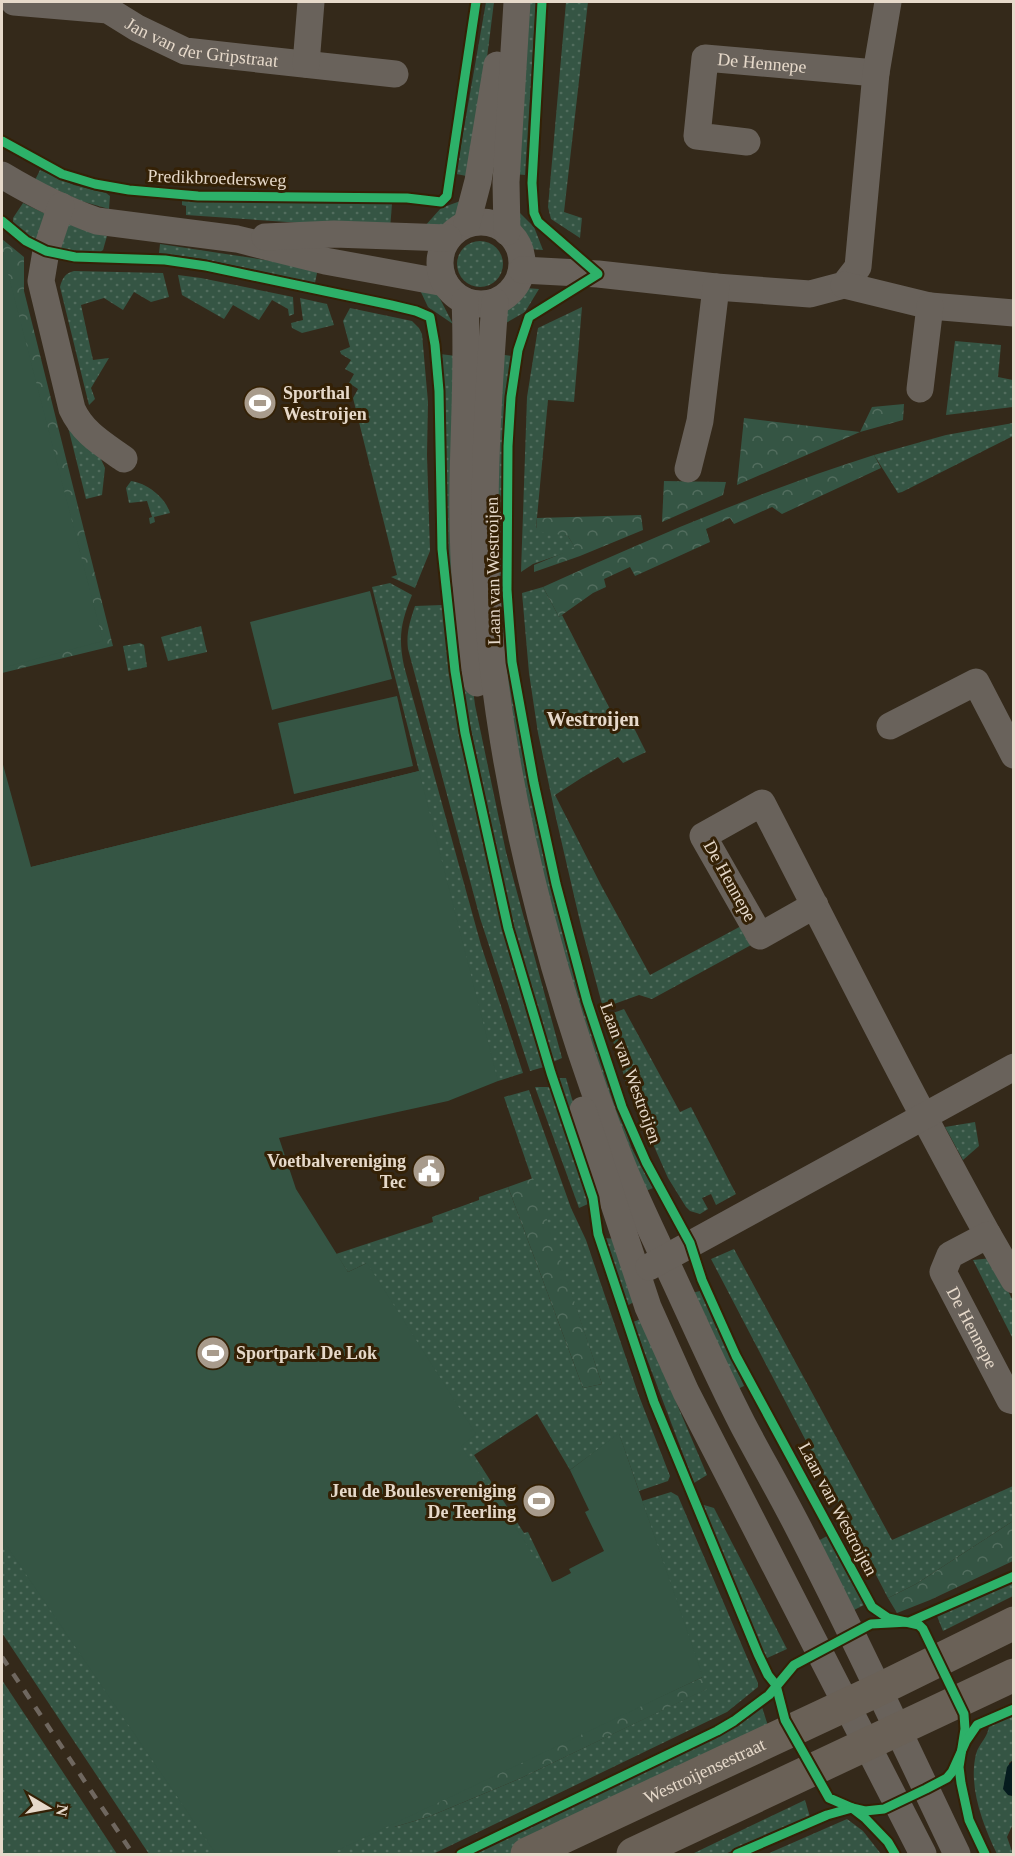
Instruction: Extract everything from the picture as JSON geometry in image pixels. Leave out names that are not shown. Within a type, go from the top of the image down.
[{"type":"main road","name":"Westroijensestraat","points":[[527,1854],[846,1706],[1014,1623]]},
{"type":"main road","points":[[633,1854],[1014,1675]]},
{"type":"street","name":"Jan van der Gripstraat","points":[[14,2],[108,10],[137,28],[186,51],[395,75]]},
{"type":"street","points":[[306,64],[311,2]]},
{"type":"street","points":[[455,292],[442,278],[439,262],[443,245],[457,231],[478,181],[497,71],[504,2]]},
{"type":"street","points":[[507,232],[506,182],[517,2]]},
{"type":"street","points":[[844,285],[858,267],[876,73],[888,2]]},
{"type":"street","name":"De Hennepe","points":[[747,142],[697,136],[705,58],[876,73]]},
{"type":"street","points":[[2,175],[61,207],[98,221],[237,239],[455,292],[483,305],[508,295],[517,284],[522,270],[521,253],[514,237],[500,225],[483,221],[457,231],[237,239]]},
{"type":"street","points":[[61,207],[46,251],[41,281],[45,302],[77,422],[87,433],[124,459]]},
{"type":"street","points":[[522,270],[598,274],[716,287],[810,294],[844,285],[930,306],[1014,313]]},
{"type":"street","points":[[688,469],[700,422],[716,287]]},
{"type":"street","name":"Laan van Westroijen","points":[[455,292],[467,336],[463,487],[465,561],[476,674],[497,787],[538,952],[591,1136],[648,1307],[686,1392],[923,1854]]},
{"type":"street","name":"Laan van Westroijen","points":[[495,302],[487,422],[486,552],[493,665],[524,843],[564,996],[606,1124],[645,1218],[743,1424],[880,1689],[957,1854]]},
{"type":"street","points":[[920,389],[930,306]]},
{"type":"street","points":[[890,726],[976,682],[1014,755]]},
{"type":"street","name":"De Hennepe","points":[[815,906],[760,936],[703,836],[762,803],[924,1116],[1014,1280]]},
{"type":"street","points":[[637,1273],[1014,1067]]},
{"type":"street","name":"De Hennepe","points":[[988,1235],[950,1255],[943,1272],[1010,1400],[1014,1401]]},
{"type":"green space","points":[[486,2],[494,2],[472,177],[456,174]]},
{"type":"green space","points":[[525,2],[536,2],[525,175],[514,174]]},
{"type":"green space","points":[[566,2],[588,2],[564,212],[582,218],[580,238],[551,219],[548,207]]},
{"type":"green space","points":[[40,170],[74,185],[106,193],[110,196],[109,209],[81,201],[35,180]]},
{"type":"green space","points":[[466,199],[456,219],[440,226],[424,227],[441,208]]},
{"type":"green space","points":[[182,201],[351,201],[392,204],[390,229],[186,215],[186,206],[182,205]]},
{"type":"green space","points":[[23,203],[46,214],[37,242],[13,225],[13,218]]},
{"type":"green space","points":[[513,206],[534,227],[543,250],[529,249],[514,215]]},
{"type":"green space","points":[[68,224],[107,236],[103,250],[99,253],[58,250]]},
{"type":"green space","points":[[2,239],[24,257],[24,291],[113,646],[2,673]]},
{"type":"green space","points":[[480,241],[496,248],[503,264],[496,280],[480,287],[464,280],[457,264],[464,248]]},
{"type":"green space","points":[[160,244],[318,268],[315,283],[203,259],[159,253]]},
{"type":"green space","points":[[2,250],[103,641],[2,668]]},
{"type":"green space","points":[[74,271],[163,273],[169,297],[151,302],[134,292],[123,310],[104,298],[81,305],[93,360],[109,358],[91,388],[95,399],[89,405],[60,287],[64,277]]},
{"type":"green space","points":[[178,275],[293,297],[294,314],[289,316],[288,309],[272,300],[259,320],[233,305],[224,319],[182,295]]},
{"type":"green space","points":[[419,288],[437,293],[453,324],[428,307]]},
{"type":"green space","points":[[526,288],[539,289],[525,312],[506,323],[506,310]]},
{"type":"green space","points":[[300,298],[327,304],[334,325],[302,333],[292,328],[291,323],[303,320]]},
{"type":"green space","points":[[582,307],[574,402],[548,400],[536,528],[568,536],[576,549],[533,564],[521,572],[527,397],[538,328]]},
{"type":"green space","points":[[350,308],[412,321],[422,334],[428,402],[430,551],[415,588],[391,577],[397,575],[353,398],[358,389],[349,383],[354,374],[345,369],[351,360],[340,351],[350,347],[343,321]]},
{"type":"green space","points":[[955,341],[1001,345],[998,377],[1013,380],[1013,407],[946,415]]},
{"type":"green space","points":[[440,354],[456,356],[461,586],[450,587],[445,474],[445,405]]},
{"type":"green space","points":[[498,354],[512,356],[504,436],[503,544],[506,640],[527,774],[565,938],[602,1063],[632,1149],[653,1188],[641,1193],[616,1136],[531,836],[496,616]]},
{"type":"green space","points":[[904,404],[903,420],[860,432],[872,407]]},
{"type":"green space","points":[[744,418],[860,432],[737,485]]},
{"type":"green space","points":[[67,423],[100,457],[105,468],[102,495],[86,499]]},
{"type":"green space","points":[[1013,423],[1013,436],[898,493],[874,455],[946,435]]},
{"type":"green space","points":[[874,455],[881,468],[782,514],[772,507],[734,524],[730,518],[706,529],[710,542],[635,576],[630,567],[604,579],[606,587],[593,593],[559,617],[543,587],[707,516]]},
{"type":"green space","points":[[131,481],[155,492],[168,507],[170,513],[154,517],[155,522],[150,524],[149,518],[152,517],[147,501],[129,503],[126,488]]},
{"type":"green space","points":[[664,481],[726,482],[723,495],[662,522]]},
{"type":"green space","points":[[641,515],[643,530],[534,572],[534,565],[575,548],[568,536],[536,531],[537,518]]},
{"type":"green space","points":[[390,583],[412,595],[402,630],[401,646],[404,666],[481,945],[523,1073],[498,1081],[29,900],[31,867],[419,771],[372,587]]},
{"type":"green space","points":[[543,587],[559,617],[562,615],[615,719],[626,712],[646,752],[623,763],[618,757],[555,795],[650,975],[743,925],[753,944],[652,999],[639,995],[603,1008],[581,926],[538,733],[529,673],[522,593]]},
{"type":"green space","points":[[370,591],[392,679],[272,710],[250,622]]},
{"type":"green space","points":[[452,603],[462,603],[475,705],[506,852],[562,1058],[553,1062],[511,918],[466,706]]},
{"type":"green space","points":[[442,605],[461,733],[489,869],[504,933],[544,1067],[530,1071],[480,918],[408,649],[408,632],[415,606]]},
{"type":"green space","points":[[201,626],[207,652],[168,661],[161,637]]},
{"type":"green space","points":[[140,643],[144,645],[147,667],[128,671],[123,646]]},
{"type":"green space","points":[[397,696],[413,766],[294,794],[278,723]]},
{"type":"green space","name":"Sportpark De Lok","points":[[2,761],[31,867],[419,771],[498,1081],[448,1101],[279,1138],[296,1189],[348,1272],[367,1263],[476,1434],[461,1446],[552,1583],[571,1573],[569,1569],[604,1551],[585,1512],[589,1510],[570,1470],[619,1433],[703,1677],[330,1854],[216,1854],[2,1539]]},
{"type":"green space","points":[[624,1009],[680,1112],[691,1107],[736,1194],[716,1205],[711,1194],[702,1198],[708,1209],[700,1214],[686,1207],[668,1178],[627,1085],[605,1016]]},
{"type":"green space","points":[[557,1078],[566,1078],[586,1148],[581,1151]]},
{"type":"green space","points":[[535,1087],[551,1087],[588,1204],[579,1208]]},
{"type":"green space","points":[[529,1090],[571,1208],[586,1240],[639,1396],[670,1476],[668,1481],[639,1491],[619,1434],[570,1470],[537,1414],[474,1455],[524,1533],[528,1532],[552,1582],[560,1579],[394,1827],[428,1817],[519,1779],[706,1689],[642,1501],[671,1492],[678,1496],[758,1687],[727,1712],[433,1854],[149,1854],[2,1633],[2,1537],[367,1263],[348,1272],[336,1254],[433,1222],[432,1217],[508,1187],[583,1388],[602,1384],[504,1097]]},
{"type":"green space","points":[[975,1122],[979,1146],[963,1160],[945,1127]]},
{"type":"green space","points":[[533,1178],[602,1384],[583,1388],[508,1187]]},
{"type":"green space","points":[[605,1238],[616,1239],[637,1300],[627,1306]]},
{"type":"green space","points":[[734,1249],[892,1540],[1013,1486],[1013,1521],[916,1584],[888,1598],[711,1259]]},
{"type":"green space","points":[[992,1258],[1013,1301],[1013,1339],[973,1260]]},
{"type":"green space","points":[[700,1291],[744,1386],[735,1390],[687,1294]]},
{"type":"green space","points":[[641,1319],[707,1475],[694,1483],[633,1322]]},
{"type":"green space","points":[[704,1505],[714,1508],[787,1649],[765,1659],[700,1508]]},
{"type":"green space","points":[[1013,1521],[1013,1561],[897,1613],[888,1598],[916,1584]]},
{"type":"green space","points":[[827,1536],[864,1605],[850,1612],[818,1541]]},
{"type":"green space","points":[[1013,1583],[1013,1596],[943,1631],[937,1616]]},
{"type":"green space","points":[[703,1677],[707,1689],[519,1779],[428,1817],[394,1827],[393,1820]]},
{"type":"green space","points":[[2,1680],[117,1854],[3,1854]]},
{"type":"green space","points":[[762,1707],[769,1729],[514,1854],[474,1854],[732,1729]]},
{"type":"green space","points":[[1013,1716],[1013,1760],[1009,1763],[1008,1795],[1013,1796],[1013,1824],[1007,1837],[1013,1854],[997,1854],[978,1806],[974,1767],[976,1754],[989,1724]]},
{"type":"green space","points":[[805,1800],[810,1817],[725,1854],[692,1854]]},
{"type":"green space","points":[[847,1819],[863,1831],[881,1854],[767,1854]]},
{"type":"water","points":[[1013,1760],[1013,1796],[1008,1795],[1003,1789],[1007,1767]]},
{"type":"railway","points":[[2,1657],[133,1854]]},
{"type":"cycle path","name":"Predikbroedersweg","points":[[2,141],[62,174],[95,184],[129,190],[198,196],[407,198],[441,202],[447,196],[476,2]]},
{"type":"cycle path","points":[[542,2],[532,183],[534,213],[538,222],[598,274],[529,317],[518,350],[511,397],[508,446],[507,590],[512,662],[534,783],[556,884],[587,1001],[622,1107],[646,1162],[690,1243],[702,1280],[736,1356],[872,1607],[888,1618],[919,1625],[923,1629],[964,1714],[965,1729],[959,1767],[961,1783],[969,1820],[985,1854]]},
{"type":"cycle path","points":[[2,221],[26,241],[46,251],[75,257],[165,260],[206,266],[391,305],[430,317],[439,391],[442,549],[455,671],[465,733],[508,928],[551,1073],[593,1198],[598,1234],[654,1402],[758,1654],[768,1675],[776,1685],[785,1720],[829,1798],[852,1808],[865,1818],[888,1842],[895,1854]]},
{"type":"cycle path","points":[[461,1854],[717,1731],[769,1695],[794,1665],[871,1624],[909,1622],[1014,1576]]},
{"type":"cycle path","points":[[737,1854],[827,1815],[852,1808],[865,1811],[884,1809],[926,1789],[947,1778],[952,1772],[966,1741],[977,1725],[1014,1709]]},
{"type":"place","name":"Sporthal Westroijen","points":[[260,403]]},
{"type":"place","name":"Voetbalvereniging Tec","points":[[429,1171]]},
{"type":"place","name":"Sportpark De Lok","points":[[213,1353]]},
{"type":"place","name":"Jeu de Boulesvereniging De Teerling","points":[[539,1501]]},
{"type":"district","name":"Westroijen","points":[[593,719]]}]
